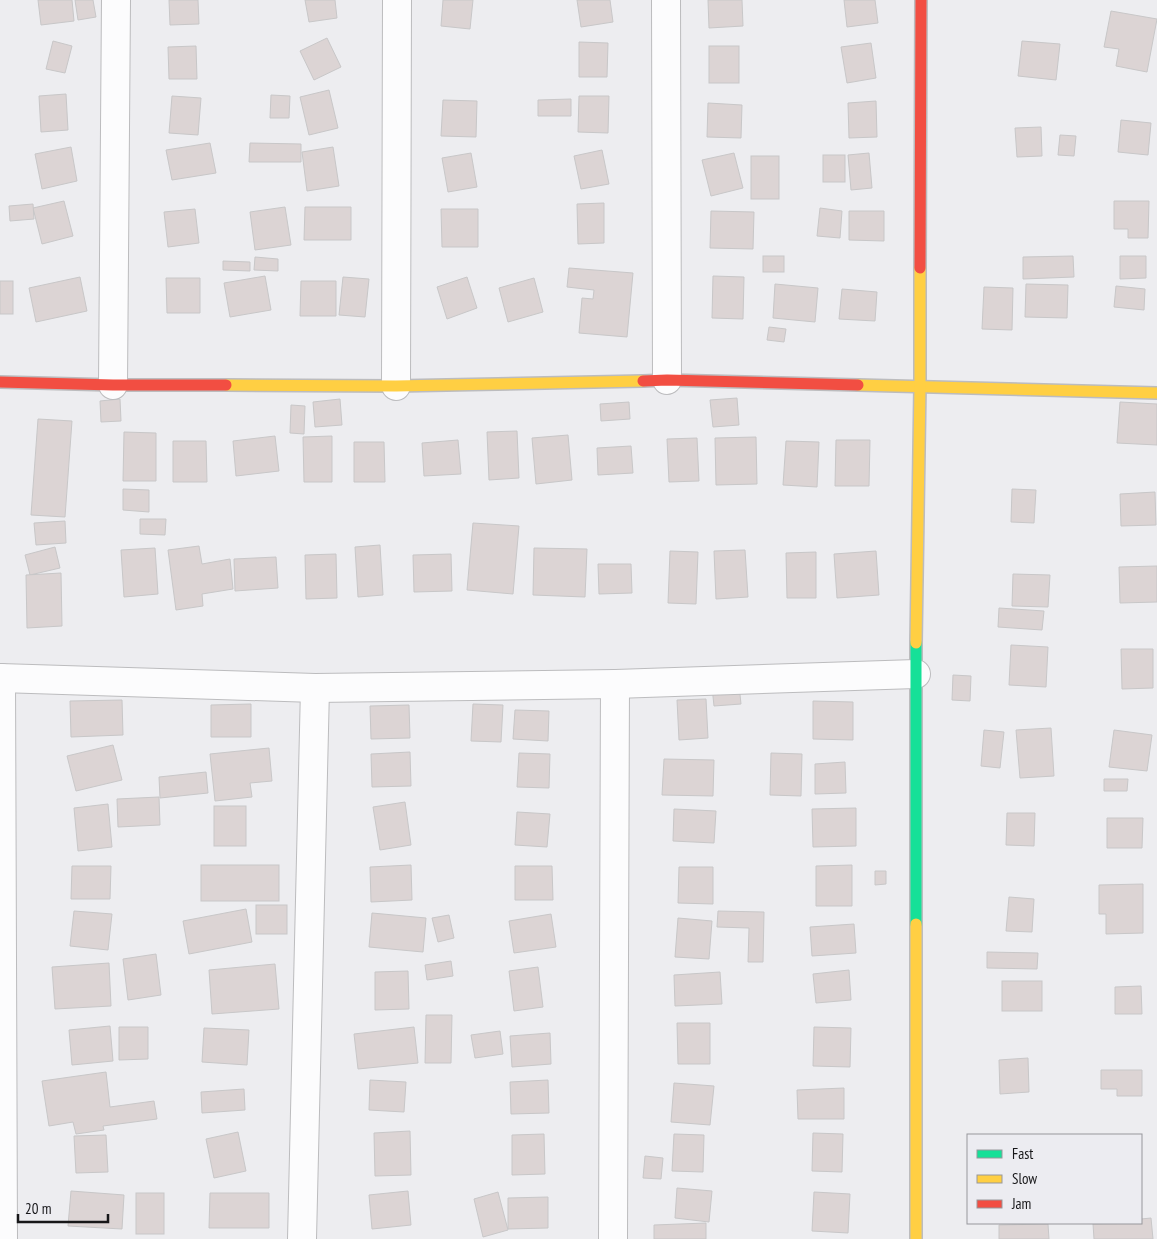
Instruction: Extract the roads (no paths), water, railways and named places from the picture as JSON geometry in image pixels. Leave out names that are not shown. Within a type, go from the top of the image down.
[{"type":"street","points":[[113,385],[116,0]]},
{"type":"street","points":[[396,386],[397,0]]},
{"type":"street","points":[[666,0],[667,380]]},
{"type":"street","points":[[916,1239],[916,674],[919,561],[921,0]]},
{"type":"street","points":[[0,382],[113,385],[396,386],[667,380],[1157,393]]},
{"type":"street","points":[[3,1239],[0,678],[315,688],[615,684],[916,674]]},
{"type":"street","points":[[613,1239],[615,684]]},
{"type":"street","points":[[302,1239],[315,688]]}]
